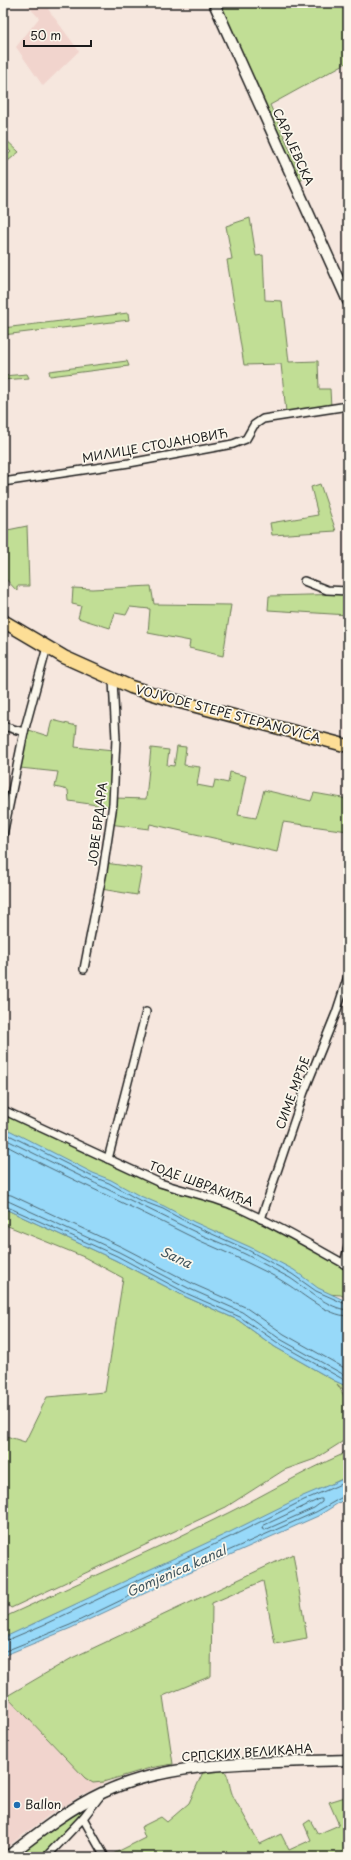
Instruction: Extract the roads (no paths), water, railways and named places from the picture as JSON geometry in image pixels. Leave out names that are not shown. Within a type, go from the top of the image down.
[{"type":"main road","name":"САРАЈЕВСКА","points":[[214,3],[348,301]]},
{"type":"main road","name":"VOJVODE STEPE STEPANOVIĆA","points":[[3,621],[47,647],[113,680],[131,687],[173,700],[348,746]]},
{"type":"main road","name":"СРПСКИХ ВЕЛИКАНА","points":[[7,1857],[48,1826],[80,1805],[103,1792],[130,1781],[177,1770],[228,1765],[348,1760]]},
{"type":"street","name":"МИЛИЦЕ СТОЈАНОВИЋ","points":[[3,482],[129,463],[234,444],[246,440],[254,425],[263,419],[348,406]]},
{"type":"street","points":[[304,581],[327,590],[348,591]]},
{"type":"street","points":[[3,835],[24,732],[47,647]]},
{"type":"street","name":"ЈОВЕ БРДАРА","points":[[84,969],[103,871],[113,804],[116,739],[113,680]]},
{"type":"street","points":[[3,726],[24,732]]},
{"type":"street","name":"СИМЕ МРЂЕ","points":[[261,1219],[304,1092],[336,1012],[348,976]]},
{"type":"street","points":[[108,1159],[146,1012]]},
{"type":"street","name":"ТОДЕ ШВРАКИЋА","points":[[3,1110],[160,1183],[183,1191],[216,1199],[261,1219],[346,1265]]},
{"type":"street","points":[[346,1265],[348,1247]]},
{"type":"street","points":[[46,1857],[83,1818],[103,1792]]},
{"type":"street","points":[[83,1818],[105,1857]]},
{"type":"water","name":"Sana","points":[[3,1127],[93,1173],[111,1180],[138,1195],[250,1247],[294,1270],[318,1288],[348,1302],[348,1387],[275,1347],[238,1320],[186,1297],[115,1260],[3,1208]]},
{"type":"water","name":"Gomjenica kanal","points":[[348,1477],[348,1497],[318,1516],[169,1582],[71,1628],[3,1656],[3,1638],[228,1533],[303,1496]]},
{"type":"place","name":"Ballon","points":[[17,1805]]}]
